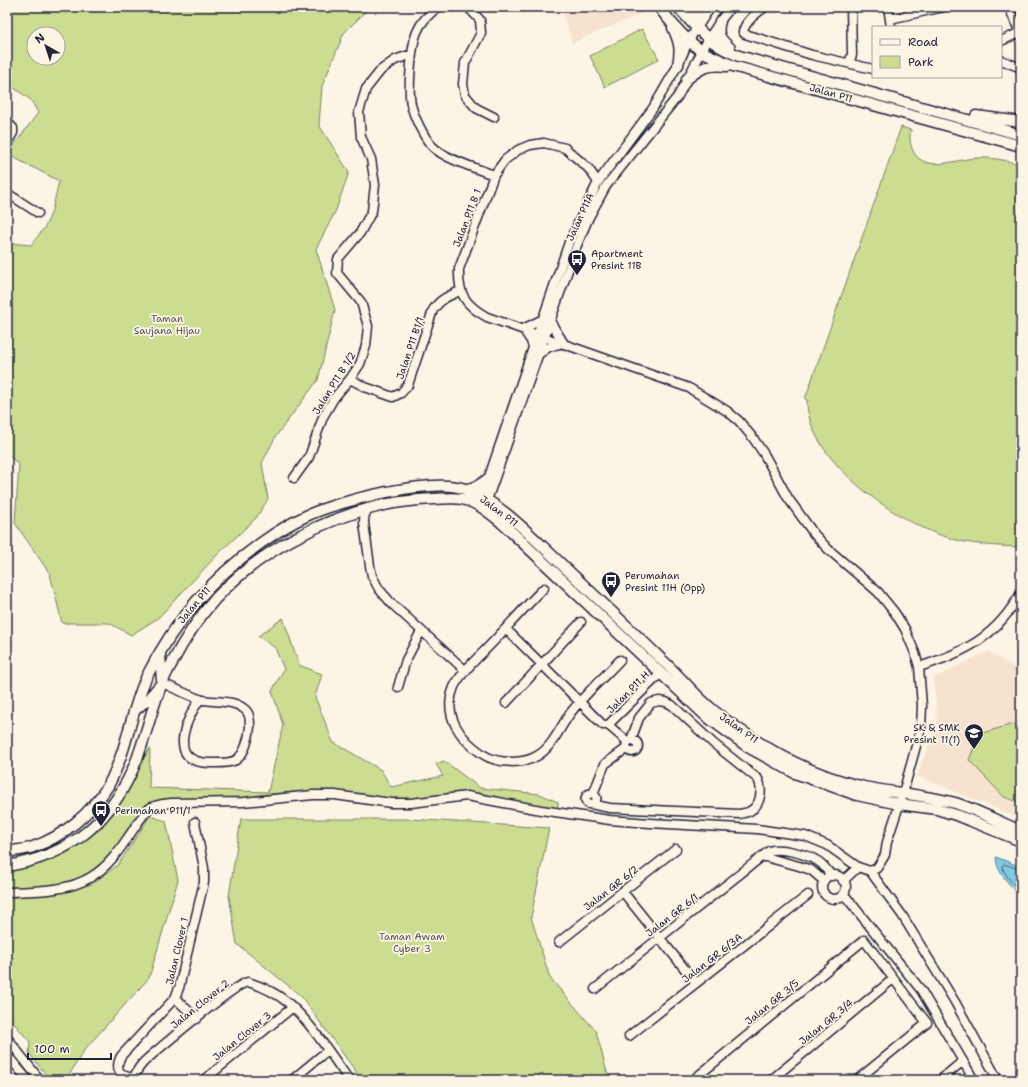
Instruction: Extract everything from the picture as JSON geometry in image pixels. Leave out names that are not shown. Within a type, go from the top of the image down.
[{"type":"main road","name":"Jalan P11","points":[[659,7],[672,24],[688,40],[701,50],[733,66],[1021,146]]},
{"type":"main road","points":[[681,10],[694,17],[699,16],[711,8]]},
{"type":"main road","name":"Jalan P11","points":[[681,10],[697,28],[719,46],[739,56],[1021,135]]},
{"type":"main road","points":[[720,21],[718,30],[719,36],[725,44],[739,56]]},
{"type":"main road","points":[[672,24],[679,41],[680,51],[678,65]]},
{"type":"main road","points":[[687,79],[698,69],[709,66],[733,66]]},
{"type":"main road","points":[[964,118],[977,116],[1021,122]]},
{"type":"main road","points":[[996,139],[1021,149]]},
{"type":"main road","points":[[466,489],[477,487],[488,479]]},
{"type":"main road","name":"Jalan P11","points":[[7,852],[32,847],[62,833],[96,802],[109,785],[147,677],[160,653],[182,617],[215,581],[234,564],[268,538],[304,517],[359,499],[433,485],[456,486],[466,489],[483,503],[706,716],[748,747],[795,773],[857,795],[899,804],[937,809],[959,816],[1021,841]]},
{"type":"main road","name":"Jalan P11","points":[[7,866],[55,853],[70,844],[106,815],[120,794],[137,759],[162,683],[171,664],[188,635],[216,599],[244,573],[272,551],[310,530],[348,514],[398,502],[453,498],[483,503],[530,535],[659,656],[712,710],[774,751],[802,766],[831,777],[861,786],[940,799],[958,804],[1021,831]]},
{"type":"main road","points":[[134,711],[162,683],[160,653]]},
{"type":"main road","points":[[659,656],[661,673],[678,675]]},
{"type":"street","points":[[438,7],[424,20],[417,32],[412,54],[410,95],[411,106],[425,136],[433,148],[446,156],[494,175]]},
{"type":"street","points":[[468,7],[480,20],[482,33],[465,63],[463,84],[465,95],[476,108],[494,117]]},
{"type":"street","name":"Jalan P11A","points":[[546,320],[589,217],[606,186],[667,110],[687,79],[701,50],[731,7]]},
{"type":"street","points":[[765,7],[748,22],[744,28],[743,32],[745,34],[812,55],[872,69]]},
{"type":"street","points":[[849,63],[852,55],[851,7]]},
{"type":"street","points":[[888,7],[890,23],[944,7]]},
{"type":"street","points":[[1002,41],[1020,32],[1009,7]]},
{"type":"street","name":"Jalan P11A","points":[[483,503],[539,354],[541,335],[569,242],[598,182],[653,108],[678,65],[688,40],[711,8]]},
{"type":"street","name":"Jalan P11 B 1/2","points":[[294,478],[309,457],[323,417],[334,398],[360,364],[366,346],[368,326],[361,302],[337,272],[338,259],[360,233],[372,211],[375,184],[371,159],[361,137],[358,112],[366,89],[381,70],[395,60],[412,54]]},
{"type":"street","points":[[1002,60],[1021,68]]},
{"type":"street","points":[[7,122],[13,128],[13,133],[7,143]]},
{"type":"street","name":"Jalan P11 B 1","points":[[460,291],[458,270],[494,175],[505,160],[518,150],[530,145],[544,143],[565,148],[588,168],[598,182]]},
{"type":"street","points":[[588,168],[597,171],[607,171]]},
{"type":"street","points":[[7,193],[38,213]]},
{"type":"street","points":[[460,291],[471,306],[487,317],[696,391],[727,411],[739,421],[753,438],[764,454],[788,498],[814,534],[828,549],[874,588],[895,613],[905,629],[919,667],[922,706],[921,728],[883,859],[877,868],[870,871]]},
{"type":"street","name":"Jalan P11 B1/1","points":[[350,379],[365,387],[394,397],[401,394],[408,386],[433,310],[445,297],[460,291]]},
{"type":"street","points":[[523,329],[546,320],[564,343]]},
{"type":"street","points":[[523,329],[533,347]]},
{"type":"street","name":"Jalan P11A","points":[[483,503],[488,479],[533,347],[541,335]]},
{"type":"street","points":[[539,354],[554,344],[564,343]]},
{"type":"street","points":[[370,508],[364,516],[364,523],[372,576],[379,589],[392,604],[466,672]]},
{"type":"street","points":[[348,514],[354,515],[364,523]]},
{"type":"street","points":[[544,588],[466,672],[454,688],[450,711],[454,724],[465,740],[486,757],[497,760],[521,761],[536,757],[546,750],[553,742],[565,721],[579,702],[620,660]]},
{"type":"street","points":[[919,667],[951,656],[980,640],[993,630],[1003,619],[1021,593]]},
{"type":"street","points":[[506,703],[581,622]]},
{"type":"street","points":[[506,629],[579,702],[604,725],[608,725],[628,743]]},
{"type":"street","points":[[398,687],[406,660],[421,631]]},
{"type":"street","name":"Jalan P11 H","points":[[608,725],[661,673]]},
{"type":"street","points":[[162,683],[200,699],[235,704],[244,708],[250,718],[250,732],[244,749],[235,760],[224,763],[201,763],[189,759],[183,751],[183,736],[191,713],[200,699]]},
{"type":"street","points":[[659,701],[672,705],[714,744],[758,779],[761,784],[761,790],[757,806],[750,812],[740,814],[610,808],[595,805],[594,803],[590,804],[586,800],[587,795],[593,794],[605,764],[628,743],[639,718],[651,703],[659,701]]},
{"type":"street","points":[[7,892],[47,890],[70,886],[90,878],[116,856],[144,815],[150,809],[159,804],[187,802],[243,802],[313,794],[411,803],[452,796],[467,796],[541,810],[610,820],[757,829],[805,836],[827,845],[858,867],[870,871],[902,915],[955,1002],[998,1080]]},
{"type":"street","name":"Jalan Clover 1","points":[[130,1079],[118,1070],[117,1063],[121,1056],[175,998],[179,988],[205,874],[194,822]]},
{"type":"street","name":"Jalan GR 6/1","points":[[595,989],[769,851],[774,849],[784,850],[816,860]]},
{"type":"street","name":"Jalan GR 6/2","points":[[559,942],[676,850]]},
{"type":"street","points":[[762,856],[811,870],[824,881]]},
{"type":"street","points":[[811,870],[816,860],[821,863],[832,876]]},
{"type":"street","points":[[843,881],[858,867]]},
{"type":"street","points":[[832,876],[838,877],[843,881],[845,888],[843,895],[836,899],[825,896],[822,889],[826,878],[832,876]]},
{"type":"street","points":[[623,892],[696,983]]},
{"type":"street","name":"Jalan GR 6/3A","points":[[629,1036],[808,895]]},
{"type":"street","points":[[843,895],[921,990],[974,1080]]},
{"type":"street","name":"Jalan GR 3/5","points":[[693,1080],[864,940],[894,979]]},
{"type":"street","points":[[857,1080],[928,1023],[894,979]]},
{"type":"street","name":"Jalan GR 3/4","points":[[770,1080],[894,979]]},
{"type":"street","name":"Jalan Clover 2","points":[[130,1079],[141,1064],[244,982],[254,984],[286,1000],[298,1011],[349,1080]]},
{"type":"street","points":[[175,998],[197,1019]]},
{"type":"street","name":"Jalan Clover 3","points":[[204,1080],[293,1007]]},
{"type":"street","points":[[7,1038],[40,1080]]},
{"type":"street","points":[[292,1080],[328,1050]]},
{"type":"street","points":[[7,1055],[28,1080]]},
{"type":"street","points":[[940,1080],[963,1061]]},
{"type":"shaded area","points":[[561,7],[641,7],[643,13],[572,43]]},
{"type":"shaded area","name":"SK & SMK Presint 11(1)","points":[[988,651],[1017,669],[1021,668],[1021,819],[917,776],[937,723],[934,678]]},
{"type":"green space","name":"Taman Saujana Hijau","points":[[7,7],[370,7],[344,33],[322,86],[319,125],[349,172],[336,210],[316,249],[335,310],[318,380],[276,436],[262,463],[268,499],[256,518],[218,554],[158,618],[131,635],[109,623],[62,623],[50,574],[15,523],[19,465],[7,453],[7,244],[31,245],[45,227],[52,211],[59,181],[7,154],[38,113],[31,100],[7,83]]},
{"type":"green space","points":[[642,29],[659,59],[605,87],[590,56]]},
{"type":"green space","points":[[901,127],[911,130],[910,140],[913,151],[918,158],[925,162],[942,164],[968,159],[987,158],[1004,160],[1021,165],[1021,547],[983,545],[955,540],[925,529],[903,517],[879,502],[857,485],[837,465],[821,444],[811,422],[807,400],[805,399]]},
{"type":"green space","points":[[283,618],[299,665],[322,674],[315,697],[333,742],[381,770],[391,787],[443,776],[436,764],[444,761],[480,788],[540,794],[558,802],[558,809],[465,793],[411,800],[363,797],[289,799],[146,808],[113,854],[88,876],[52,887],[7,890],[7,869],[53,857],[101,829],[150,748],[149,788],[268,792],[283,725],[272,691],[284,669],[275,648],[258,636]]},
{"type":"green space","points":[[1013,724],[1021,728],[1021,803],[1004,797],[969,760],[979,734]]},
{"type":"green space","points":[[150,816],[166,821],[178,880],[149,978],[85,1049],[66,1080],[50,1080],[29,1053],[30,1042],[7,1015],[7,898],[58,892],[92,884],[118,865]]},
{"type":"green space","name":"Taman Awam Cyber 3","points":[[241,819],[410,819],[549,828],[531,917],[550,978],[596,1031],[609,1080],[362,1080],[301,996],[237,944],[229,896]]},
{"type":"water","points":[[996,857],[1021,867],[1021,891],[1018,894],[1000,872]]},
{"type":"place","name":"Apartment Presint 11B","points":[[577,276]]},
{"type":"place","name":"Perumahan Presint 11H (Opp)","points":[[611,598]]},
{"type":"place","name":"SK & SMK Presint 11(1)","points":[[974,750]]},
{"type":"place","name":"Perimahan P11/1","points":[[101,827]]}]
